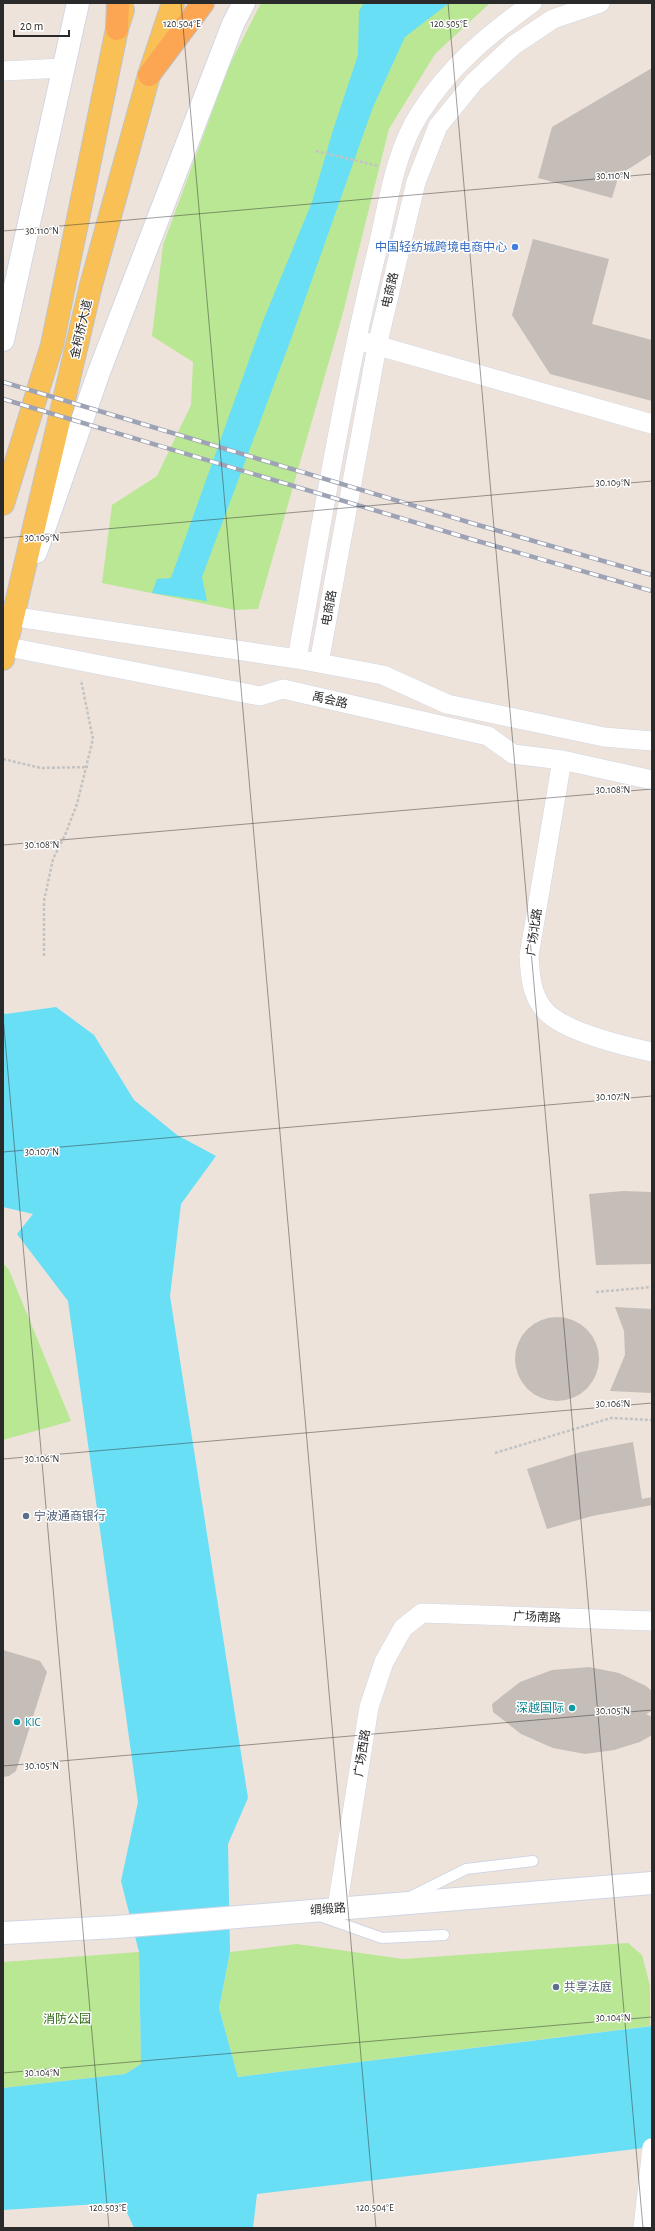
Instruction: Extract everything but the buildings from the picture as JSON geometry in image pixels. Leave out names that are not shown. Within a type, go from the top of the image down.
[{"type":"highway","points":[[116,29],[118,3]]},
{"type":"highway","points":[[149,75],[203,3]]},
{"type":"main road","name":"金柯桥大道","points":[[3,504],[52,346],[116,29],[125,3]]},
{"type":"main road","name":"金柯桥大道","points":[[4,650],[8,616],[91,285],[149,75],[173,3]]},
{"type":"street","points":[[3,340],[78,3]]},
{"type":"street","points":[[244,3],[233,24],[99,372],[8,616],[297,659],[383,675],[447,704],[604,737],[652,741]]},
{"type":"street","name":"电商路","points":[[297,659],[356,338],[400,156],[419,114],[455,66],[492,32],[532,3]]},
{"type":"street","points":[[540,3],[553,19]]},
{"type":"street","name":"电商路","points":[[319,663],[377,346],[416,182],[438,126],[474,82],[514,45],[553,19],[600,3]]},
{"type":"street","points":[[3,71],[63,68]]},
{"type":"street","points":[[356,338],[377,346],[652,424]]},
{"type":"street","name":"禹会路","points":[[4,650],[76,660],[260,696],[284,689],[488,736],[513,754],[562,760],[652,780]]},
{"type":"street","name":"广场北路","points":[[562,760],[529,956],[531,984],[542,1008],[562,1023],[612,1044],[652,1052]]},
{"type":"street","name":"广场南路","points":[[422,1613],[652,1621]]},
{"type":"street","name":"广场西路","points":[[337,1908],[369,1707],[384,1662],[403,1628],[422,1613]]},
{"type":"street","name":"绸缎路","points":[[3,1933],[116,1927],[652,1883]]},
{"type":"street","points":[[642,2228],[652,2148]]},
{"type":"lane","points":[[396,1904],[466,1869],[533,1861]]},
{"type":"lane","points":[[307,1911],[382,1938],[444,1935]]},
{"type":"path","points":[[316,151],[369,164]]},
{"type":"path","points":[[44,956],[44,901],[53,859],[65,835],[77,804],[88,767],[93,739],[87,700],[76,660]]},
{"type":"path","points":[[3,759],[40,768],[88,767]]},
{"type":"path","points":[[596,1292],[652,1287]]},
{"type":"path","points":[[495,1454],[611,1418],[652,1420]]},
{"type":"green space","points":[[261,3],[490,3],[435,54],[389,129],[344,309],[258,609],[235,610],[102,583],[112,505],[157,476],[191,405],[193,362],[152,336],[163,245],[229,66]]},
{"type":"green space","points":[[3,1263],[9,1270],[71,1421],[3,1440]]},
{"type":"green space","points":[[628,1943],[642,1955],[650,1986],[650,2026],[238,2077],[219,2008],[230,1952],[297,1944],[403,1959]]},
{"type":"green space","name":"消防公园","points":[[139,1952],[141,2064],[125,2074],[3,2088],[3,1962]]},
{"type":"water","points":[[364,3],[449,3],[405,37],[373,107],[291,339],[202,577],[207,601],[152,593],[157,579],[171,578],[263,321],[312,202],[333,130],[358,55],[359,11]]},
{"type":"water","points":[[56,1007],[94,1035],[134,1100],[177,1135],[216,1156],[181,1204],[170,1296],[248,1798],[228,1844],[230,1952],[219,2008],[238,2077],[652,2026],[652,2147],[257,2194],[253,2228],[134,2228],[125,2208],[114,2203],[3,2210],[3,2088],[125,2074],[141,2064],[139,1952],[121,1881],[138,1802],[68,1301],[17,1234],[33,1214],[3,1207],[3,1013],[6,1014]]},
{"type":"railway","points":[[3,382],[478,525],[652,575]]},
{"type":"railway","points":[[3,399],[474,540],[652,591]]},
{"type":"place","name":"中国轻纺城跨境电商中心","points":[[515,247]]},
{"type":"place","name":"宁波通商银行","points":[[26,1516]]},
{"type":"place","name":"深越国际","points":[[572,1708]]},
{"type":"place","name":"KIC","points":[[17,1722]]},
{"type":"place","name":"共享法庭","points":[[556,1987]]}]
